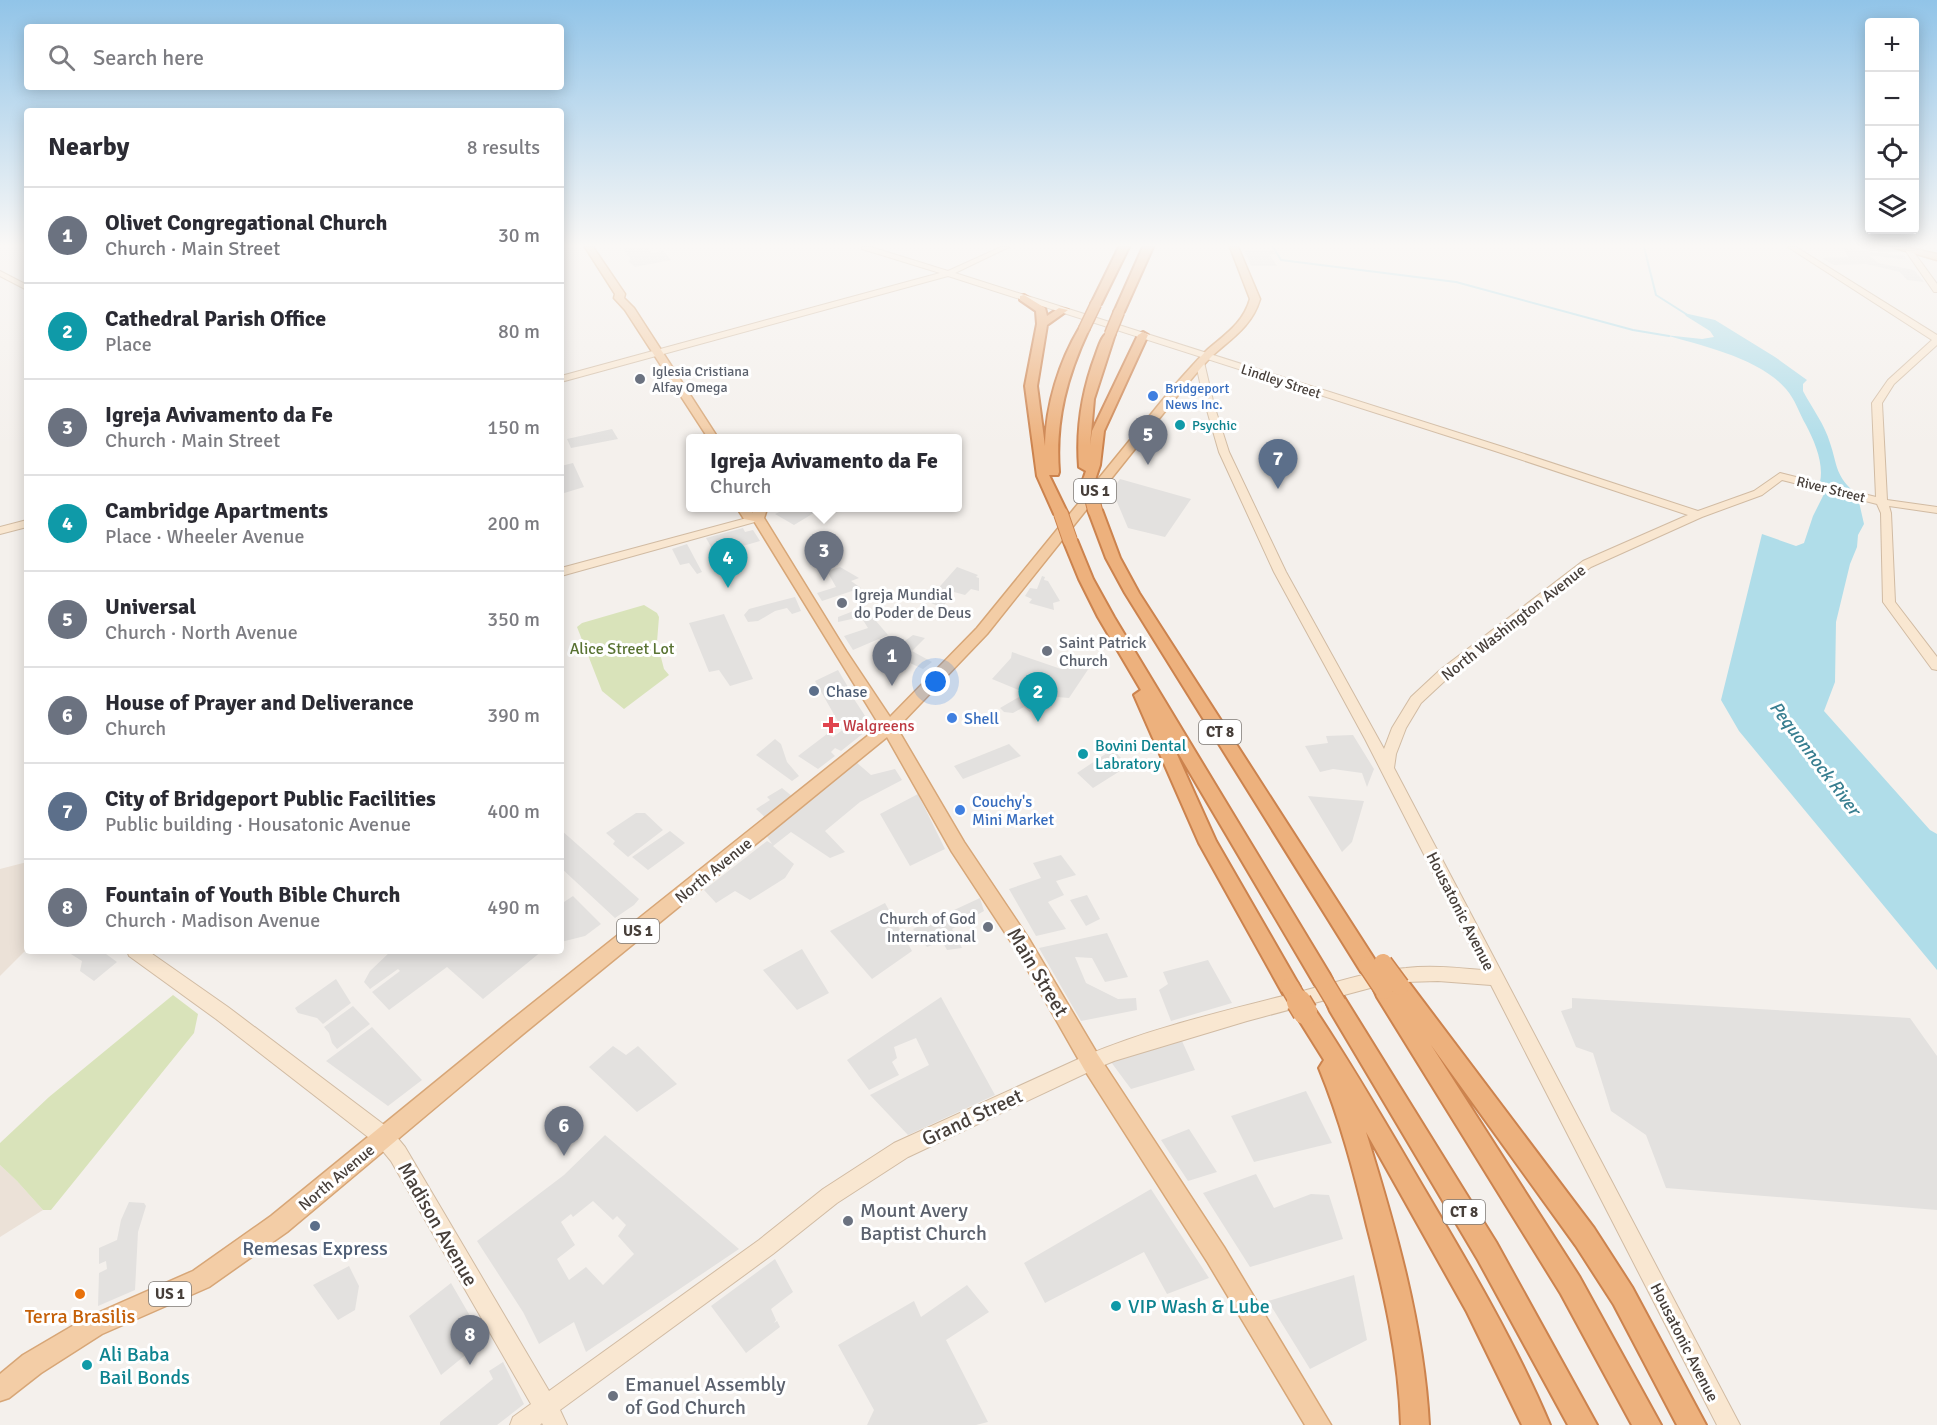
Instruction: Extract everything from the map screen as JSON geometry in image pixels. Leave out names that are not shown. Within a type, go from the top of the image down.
[{"type":"highway","points":[[1041,314],[1042,324],[1031,386],[1043,476],[1061,514]]},
{"type":"highway","points":[[1042,324],[1058,314]]},
{"type":"highway","name":"CT 8","points":[[1091,314],[1062,378],[1053,413],[1052,466],[1061,514],[1081,569],[1118,636],[1322,979],[1487,1251],[1583,1425]]},
{"type":"highway","name":"CT 8","points":[[1118,314],[1094,371],[1086,404],[1083,441],[1088,483],[1110,550],[1136,599],[1331,907],[1392,988],[1570,1285],[1647,1425]]},
{"type":"highway","points":[[1088,483],[1094,465],[1098,431],[1143,335]]},
{"type":"highway","points":[[1118,636],[1200,827],[1230,884],[1468,1286],[1536,1425]]},
{"type":"highway","points":[[1392,988],[1566,1210],[1605,1266],[1692,1425]]},
{"type":"highway","points":[[1305,1012],[1343,1098],[1360,1152],[1406,1337],[1413,1378],[1415,1425]]},
{"type":"main road","points":[[632,314],[700,434]]},
{"type":"main road","points":[[564,378],[802,314]]},
{"type":"main road","name":"Lindley Street","points":[[1074,314],[1143,335],[1204,361],[1521,456],[1698,515]]},
{"type":"main road","name":"North Avenue","points":[[0,1389],[45,1356],[94,1326],[201,1280],[279,1224],[889,727],[982,631],[1179,387],[1245,323],[1250,314]]},
{"type":"main road","points":[[1895,314],[1937,340],[1891,381],[1877,403],[1889,602],[1937,666]]},
{"type":"main road","points":[[1905,314],[1937,333]]},
{"type":"main road","points":[[654,354],[710,434]]},
{"type":"main road","name":"Housatonic Avenue","points":[[1204,361],[1207,391],[1224,452],[1271,553],[1387,768],[1728,1425]]},
{"type":"main road","points":[[1179,387],[1207,391]]},
{"type":"main road","name":"River Street","points":[[1786,477],[1870,499],[1884,507],[1937,510]]},
{"type":"main road","name":"North Washington Avenue","points":[[1387,768],[1389,754],[1399,728],[1416,700],[1445,673],[1587,564],[1698,515],[1758,493],[1786,477]]},
{"type":"main road","name":"Main Street","points":[[746,512],[748,516],[758,513],[841,654],[889,727],[958,847],[1023,945],[1091,1062],[1200,1230],[1319,1425]]},
{"type":"main road","points":[[564,571],[758,513]]},
{"type":"main road","points":[[0,531],[24,524]]},
{"type":"main road","name":"Madison Avenue","points":[[139,954],[222,1013],[384,1137],[398,1154],[556,1425]]},
{"type":"main road","name":"Grand Street","points":[[521,1425],[766,1247],[831,1196],[901,1150],[1091,1062],[1112,1053],[1247,1013],[1374,980],[1405,975],[1438,974],[1496,978]]},
{"type":"shaded area","points":[[612,429],[618,439],[571,448],[567,439]]},
{"type":"shaded area","points":[[573,463],[584,487],[564,493],[564,465]]},
{"type":"shaded area","points":[[1120,479],[1191,499],[1165,537],[1128,528],[1112,490]]},
{"type":"shaded area","points":[[779,512],[815,512],[794,525],[775,514]]},
{"type":"shaded area","points":[[743,528],[745,532],[753,530],[760,541],[715,554],[706,538]]},
{"type":"shaded area","points":[[687,544],[702,572],[697,574],[689,563],[680,565],[672,549]]},
{"type":"shaded area","points":[[840,567],[859,578],[851,581],[861,588],[822,601],[817,593],[836,587],[827,571]]},
{"type":"shaded area","points":[[957,567],[978,575],[976,577],[979,578],[979,591],[971,589],[965,595],[954,592],[942,608],[927,601]]},
{"type":"shaded area","points":[[1042,576],[1048,581],[1060,601],[1053,603],[1054,610],[1029,603],[1032,599],[1025,596],[1030,588],[1037,589]]},
{"type":"shaded area","points":[[795,597],[801,611],[792,614],[787,608],[775,611],[758,621],[748,622],[744,615],[749,609]]},
{"type":"shaded area","points":[[864,607],[888,635],[853,650],[844,636],[868,628],[861,617],[838,622],[838,617]]},
{"type":"shaded area","points":[[724,614],[753,679],[730,686],[719,670],[709,672],[689,623]]},
{"type":"shaded area","points":[[913,635],[925,638],[912,651],[932,662],[923,669],[888,653]]},
{"type":"shaded area","points":[[1012,652],[1061,669],[1070,656],[1089,668],[1069,698],[1057,697],[1030,712],[1024,707],[1013,713],[1004,712],[1000,708],[1026,693],[992,679],[1011,658]]},
{"type":"shaded area","points":[[838,670],[848,687],[841,689],[847,700],[854,699],[869,722],[858,727],[865,732],[841,751],[835,748],[831,752],[835,756],[818,769],[798,756],[827,734],[833,737],[848,726],[847,723],[840,725],[815,681]]},
{"type":"shaded area","points":[[1353,735],[1374,769],[1367,787],[1362,773],[1333,769],[1320,772],[1305,746],[1328,743],[1326,736]]},
{"type":"shaded area","points":[[775,739],[781,744],[787,762],[799,776],[792,781],[756,755]]},
{"type":"shaded area","points":[[1009,744],[1021,756],[963,779],[954,766]]},
{"type":"shaded area","points":[[1113,749],[1128,766],[1093,788],[1077,773]]},
{"type":"shaded area","points":[[856,762],[871,775],[895,769],[902,780],[860,802],[825,831],[845,852],[830,858],[791,832],[773,846],[794,864],[785,878],[750,900],[735,891],[716,903],[704,890],[767,841],[772,844],[766,835]]},
{"type":"shaded area","points":[[782,788],[793,797],[767,819],[756,809],[770,800],[767,797]]},
{"type":"shaded area","points":[[918,794],[945,849],[910,866],[880,814]]},
{"type":"shaded area","points":[[1308,796],[1364,801],[1352,842],[1342,852]]},
{"type":"shaded area","points":[[636,813],[645,813],[663,830],[628,857],[613,844],[615,841],[606,833]]},
{"type":"shaded area","points":[[670,831],[685,843],[648,870],[632,857]]},
{"type":"shaded area","points":[[564,833],[639,899],[615,918],[564,871]]},
{"type":"shaded area","points":[[1061,855],[1076,875],[1056,881],[1064,895],[1048,902],[1066,929],[1036,936],[1009,889],[1041,878],[1033,863]]},
{"type":"shaded area","points":[[24,863],[24,952],[0,976],[0,869]]},
{"type":"shaded area","points":[[1087,895],[1100,919],[1086,926],[1070,900]]},
{"type":"shaded area","points":[[573,896],[601,924],[585,936],[564,941],[564,902]]},
{"type":"shaded area","points":[[980,898],[984,911],[952,929],[962,948],[947,950],[942,941],[927,947],[913,929]]},
{"type":"shaded area","points":[[885,903],[912,951],[872,979],[830,931]]},
{"type":"shaded area","points":[[1107,933],[1128,977],[1105,982],[1092,958],[1075,957],[1086,983],[1118,999],[1136,998],[1137,1010],[1081,1021],[1039,948]]},
{"type":"shaded area","points":[[802,949],[829,993],[797,1010],[763,970]]},
{"type":"shaded area","points":[[71,954],[106,954],[117,962],[94,981],[80,971],[82,961]]},
{"type":"shaded area","points":[[388,954],[538,954],[483,999],[447,967],[389,1010],[372,992],[400,971],[398,969],[370,989],[364,982],[370,971]]},
{"type":"shaded area","points":[[1208,960],[1232,1003],[1171,1021],[1159,990],[1168,984],[1163,972]]},
{"type":"shaded area","points":[[336,979],[351,1003],[323,1024],[317,1018],[298,1013],[295,1008]]},
{"type":"shaded area","points":[[941,997],[995,1095],[908,1135],[870,1095],[929,1065],[916,1038],[894,1047],[897,1058],[892,1062],[899,1075],[869,1090],[847,1060]]},
{"type":"shaded area","points":[[1572,998],[1910,1018],[1937,1056],[1937,1210],[1666,1188],[1646,1135],[1611,1111],[1593,1053],[1576,1047],[1561,1011],[1572,1008]]},
{"type":"shaded area","points":[[353,1006],[370,1024],[337,1049],[324,1027]]},
{"type":"shaded area","points":[[372,1027],[422,1080],[388,1106],[326,1061]]},
{"type":"shaded area","points":[[1182,1041],[1195,1070],[1131,1089],[1111,1062]]},
{"type":"shaded area","points":[[613,1046],[626,1055],[638,1046],[677,1084],[637,1112],[589,1067]]},
{"type":"shaded area","points":[[1306,1091],[1332,1143],[1254,1162],[1231,1116]]},
{"type":"shaded area","points":[[1189,1129],[1217,1172],[1188,1181],[1161,1140]]},
{"type":"shaded area","points":[[605,1135],[739,1249],[586,1352],[574,1322],[539,1344],[523,1312],[477,1241],[564,1175]],"holes":[[[593,1201],[613,1220],[617,1216],[626,1225],[618,1236],[634,1254],[603,1285],[586,1267],[569,1280],[557,1259],[575,1245],[561,1222],[571,1214],[573,1217]]]},
{"type":"shaded area","points":[[0,1165],[43,1210],[0,1237]]},
{"type":"shaded area","points":[[1256,1174],[1274,1208],[1311,1194],[1329,1195],[1343,1239],[1250,1267],[1203,1193]]},
{"type":"shaded area","points":[[1151,1189],[1209,1278],[1167,1294],[1144,1252],[1045,1303],[1024,1263]]},
{"type":"shaded area","points":[[129,1202],[144,1203],[146,1206],[138,1232],[135,1290],[98,1306],[99,1273],[107,1269],[106,1261],[99,1264],[99,1248],[117,1240],[121,1220]]},
{"type":"shaded area","points":[[775,1259],[793,1292],[771,1309],[776,1320],[774,1323],[777,1321],[780,1327],[746,1353],[711,1306]]},
{"type":"shaded area","points":[[349,1266],[359,1286],[355,1310],[338,1320],[313,1285]]},
{"type":"shaded area","points":[[1354,1275],[1367,1340],[1310,1369],[1268,1301]]},
{"type":"shaded area","points":[[451,1283],[484,1340],[441,1375],[409,1316]]},
{"type":"shaded area","points":[[967,1285],[989,1312],[946,1340],[988,1422],[976,1425],[867,1425],[874,1410],[838,1345],[914,1301],[921,1317]]},
{"type":"shaded area","points":[[503,1362],[524,1404],[497,1425],[440,1425],[440,1422],[493,1379],[489,1371]]},
{"type":"green space","name":"Alice Street Lot","points":[[644,605],[657,613],[659,617],[657,642],[664,669],[669,675],[624,709],[602,691],[577,627],[582,623]]},
{"type":"green space","points":[[173,995],[198,1014],[194,1033],[51,1210],[43,1210],[0,1165],[0,1143],[49,1097]]},
{"type":"water","points":[[1684,314],[1715,320],[1807,380],[1803,384],[1803,391],[1825,430],[1839,473],[1852,490],[1820,482],[1820,461],[1813,439],[1792,397],[1775,378],[1762,369],[1730,354],[1665,335],[1702,339],[1714,337],[1710,331]]},
{"type":"water","name":"Pequonnock River","points":[[1825,492],[1859,502],[1864,524],[1858,535],[1857,547],[1850,564],[1836,622],[1835,682],[1824,711],[1930,830],[1937,834],[1937,970],[1739,731],[1721,700],[1762,534],[1796,546],[1804,543],[1813,516]]},
{"type":"waterway","points":[[1572,314],[1633,330],[1669,336]]},
{"type":"place","name":"Iglesia Cristiana Alfay Omega","points":[[640,379]]},
{"type":"place","name":"Bridgeport News Inc.","points":[[1153,396]]},
{"type":"place","name":"Psychic","points":[[1180,425]]},
{"type":"place","name":"Universal","points":[[1148,465]]},
{"type":"place","name":"City of Bridgeport Public Facilities","points":[[1278,489]]},
{"type":"place","name":"Igreja Avivamento da Fe","points":[[824,581]]},
{"type":"place","name":"Cambridge Apartments","points":[[728,588]]},
{"type":"place","name":"Igreja Mundial do Poder de Deus","points":[[842,603]]},
{"type":"place","name":"Saint Patrick Church","points":[[1047,651]]},
{"type":"place","name":"Olivet Congregational Church","points":[[892,686]]},
{"type":"place","name":"Chase","points":[[814,691]]},
{"type":"place","name":"Shell","points":[[952,718]]},
{"type":"place","name":"Cathedral Parish Office","points":[[1038,722]]},
{"type":"place","name":"Walgreens","points":[[831,725]]},
{"type":"place","name":"Bovini Dental Labratory","points":[[1083,754]]},
{"type":"place","name":"Couchy's Mini Market","points":[[960,810]]},
{"type":"place","name":"Church of God International","points":[[988,927]]},
{"type":"place","name":"House of Prayer and Deliverance","points":[[564,1156]]},
{"type":"place","name":"Mount Avery Baptist Church","points":[[848,1221]]},
{"type":"place","name":"Remesas Express","points":[[315,1226]]},
{"type":"place","name":"Terra Brasilis","points":[[80,1294]]},
{"type":"place","name":"VIP Wash & Lube","points":[[1116,1306]]},
{"type":"place","name":"Ali Baba Bail Bonds","points":[[87,1365]]},
{"type":"place","name":"Fountain of Youth Bible Church","points":[[470,1365]]},
{"type":"place","name":"Emanuel Assembly of God Church","points":[[613,1396]]}]
